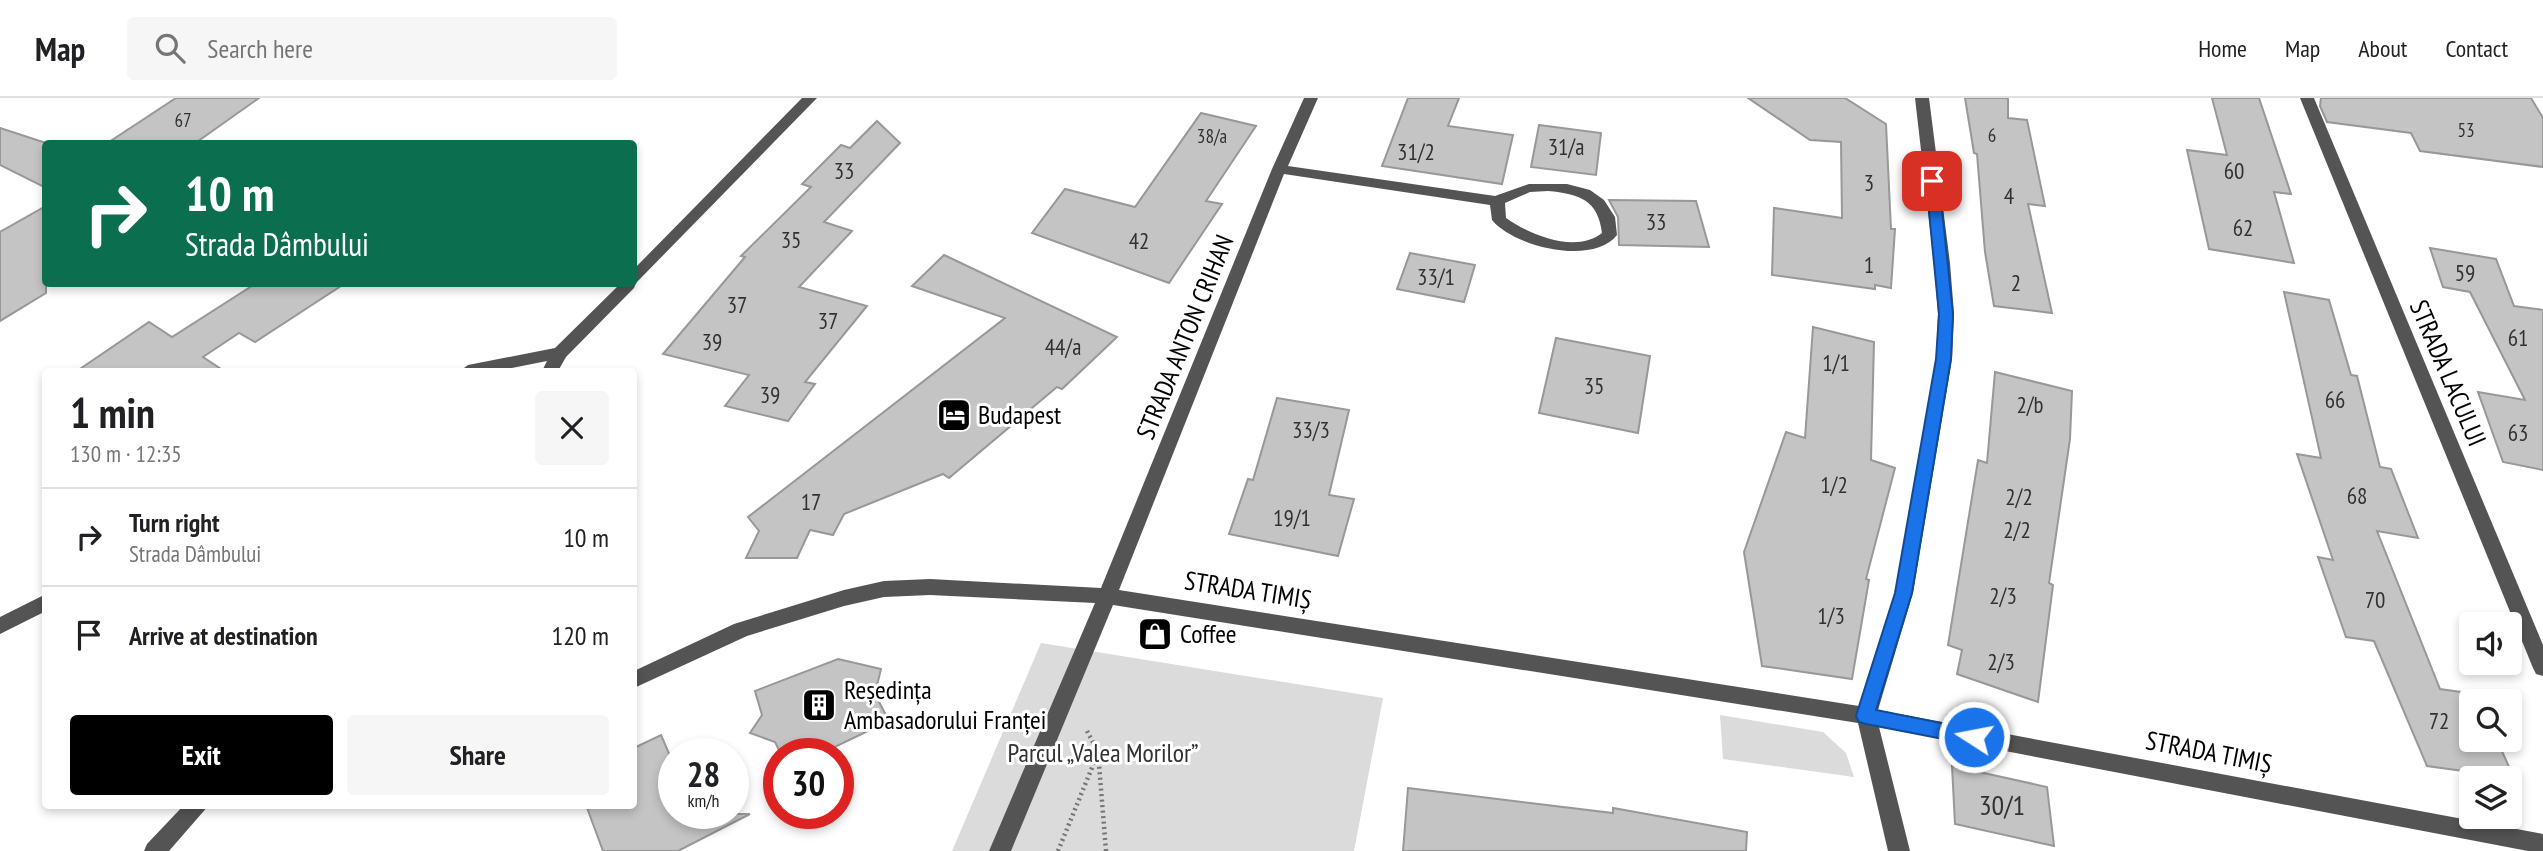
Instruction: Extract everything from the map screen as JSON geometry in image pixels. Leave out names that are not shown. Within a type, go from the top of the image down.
[{"type":"street","points":[[637,275],[810,98]]},
{"type":"street","name":"STRADA ANTON CRIHAN","points":[[1000,851],[1107,596],[1279,169],[1311,98]]},
{"type":"street","points":[[1899,851],[1866,716],[1904,593],[1944,359],[1946,314],[1942,263],[1922,98]]},
{"type":"street","name":"STRADA LACULUI","points":[[2307,98],[2543,668]]},
{"type":"street","points":[[1279,169],[1497,201],[1510,192],[1524,189],[1558,188],[1586,193],[1605,206],[1611,235],[1604,244],[1593,247],[1524,237],[1499,220],[1497,201]]},
{"type":"street","points":[[552,368],[560,353],[625,287]]},
{"type":"street","points":[[483,368],[560,353]]},
{"type":"street","name":"STRADA TIMIȘ","points":[[637,679],[741,630],[832,601],[884,589],[930,587],[1107,596],[1866,716],[2543,844]]},
{"type":"street","points":[[0,626],[42,604]]},
{"type":"street","points":[[155,851],[194,809]]},
{"type":"path","points":[[1067,693],[1098,752],[1106,851]]},
{"type":"path","points":[[1058,851],[1098,752]]},
{"type":"green space","name":"Parcul „Valea Morilor”","points":[[1041,643],[1383,698],[1354,851],[952,851]]},
{"type":"green space","points":[[1720,715],[1823,732],[1846,753],[1854,777],[1723,759]]},
{"type":"building","points":[[176,98],[259,98],[200,140],[112,140]]},
{"type":"building","points":[[1408,98],[1459,98],[1448,126],[1513,135],[1502,184],[1382,166]]},
{"type":"building","points":[[1748,98],[1845,98],[1886,124],[1891,229],[1895,229],[1891,288],[1875,285],[1875,289],[1772,275],[1774,208],[1842,218],[1841,142],[1810,140]]},
{"type":"building","points":[[1965,98],[2008,98],[2008,118],[2027,120],[2045,206],[2028,204],[2052,313],[1994,306],[1985,252],[1977,154],[1974,153]]},
{"type":"building","points":[[2212,98],[2259,98],[2291,194],[2274,192],[2294,263],[2209,249],[2187,150],[2227,155]]},
{"type":"building","points":[[2321,98],[2531,98],[2543,118],[2543,167],[2420,151],[2411,133],[2327,122],[2320,106]]},
{"type":"building","points":[[1201,113],[1256,126],[1206,201],[1222,204],[1169,283],[1032,233],[1065,189],[1135,207]]},
{"type":"building","points":[[877,121],[900,143],[824,222],[852,231],[799,287],[867,306],[805,382],[815,384],[788,421],[725,406],[749,375],[663,354],[745,257],[741,256],[811,187],[802,184],[841,145],[850,148]]},
{"type":"building","points":[[1539,125],[1601,133],[1596,175],[1531,167]]},
{"type":"building","points":[[0,128],[42,142],[42,186],[0,165]]},
{"type":"building","points":[[1609,200],[1696,201],[1709,247],[1619,245],[1618,217]]},
{"type":"building","points":[[42,208],[42,287],[46,287],[46,293],[0,321],[0,232]]},
{"type":"building","points":[[2430,248],[2496,259],[2514,306],[2543,310],[2543,470],[2503,462],[2478,392],[2525,400],[2470,292],[2443,287]]},
{"type":"building","points":[[1410,253],[1475,265],[1464,302],[1397,289]]},
{"type":"building","points":[[944,255],[1117,337],[1062,389],[1057,387],[949,478],[943,474],[844,514],[833,535],[810,530],[797,558],[746,558],[759,531],[748,517],[1005,318],[912,286]]},
{"type":"building","points":[[250,287],[339,287],[255,342],[239,333],[203,357],[220,368],[81,368],[149,322],[172,337]]},
{"type":"building","points":[[2284,292],[2329,300],[2351,375],[2357,376],[2380,467],[2391,469],[2418,538],[2377,531],[2440,689],[2459,692],[2459,752],[2502,752],[2509,766],[2459,766],[2459,770],[2427,766],[2374,641],[2346,637],[2318,557],[2333,560],[2297,454],[2321,458]]},
{"type":"building","points":[[1813,327],[1874,342],[1871,460],[1895,468],[1866,579],[1869,580],[1852,679],[1762,666],[1744,552],[1786,432],[1805,438]]},
{"type":"building","points":[[1556,338],[1650,356],[1638,433],[1539,413]]},
{"type":"building","points":[[1995,372],[2072,391],[2070,439],[2049,583],[2053,585],[2038,702],[1957,674],[1962,650],[1948,645],[1978,460],[1987,463]]},
{"type":"building","points":[[1277,398],[1349,410],[1329,495],[1354,499],[1338,556],[1229,534],[1248,479],[1253,480]]},
{"type":"building","name":"Reședința Ambasadorului Franței","points":[[838,659],[881,669],[875,694],[889,721],[853,738],[764,738],[750,733],[762,715],[755,691]]},
{"type":"building","points":[[661,735],[662,738],[658,738],[658,829],[721,829],[678,851],[603,851],[587,809],[637,809],[637,747]]},
{"type":"building","points":[[1952,766],[2047,787],[2054,846],[1955,824]]},
{"type":"building","points":[[1408,788],[1613,813],[1613,808],[1747,832],[1746,851],[1403,851]]},
{"type":"place","name":"Budapest","points":[[954,415]]},
{"type":"place","name":"Coffee","points":[[1155,634]]},
{"type":"place","name":"Reședința Ambasadorului Franței","points":[[819,705]]},
{"type":"route","points":[[1932,181],[1946,314],[1944,359],[1904,593],[1866,716],[1974,737]]}]
